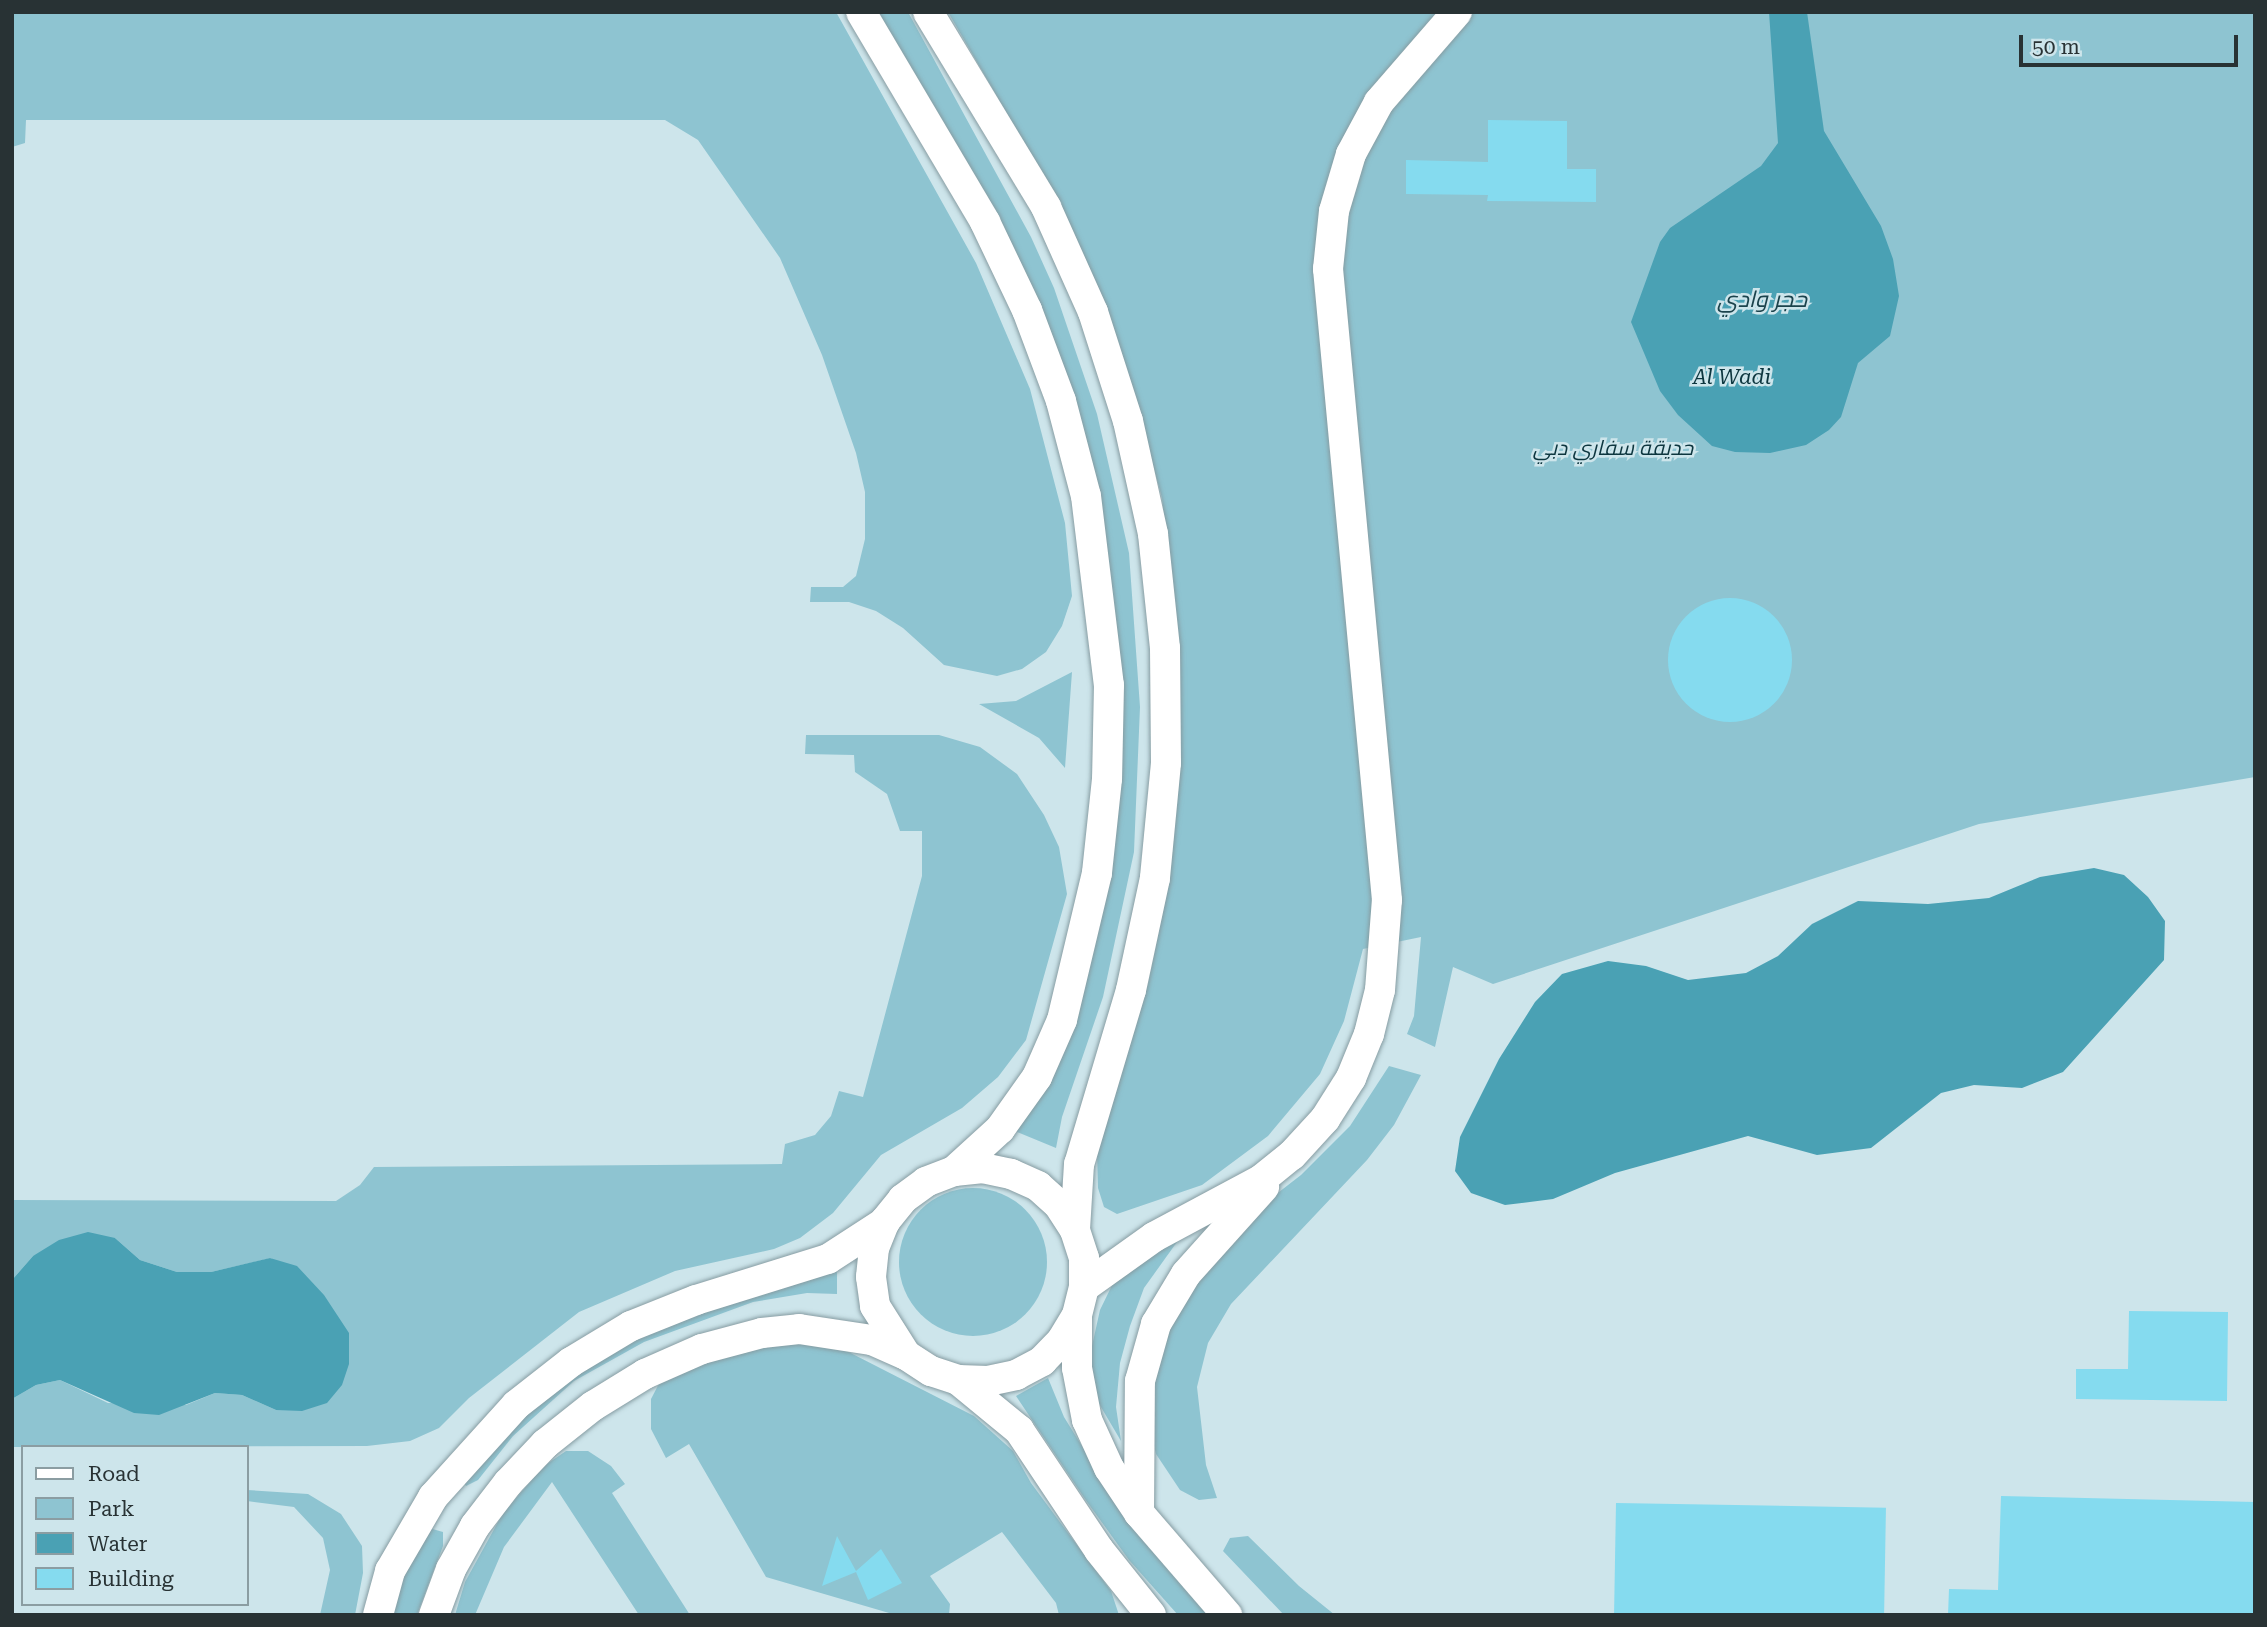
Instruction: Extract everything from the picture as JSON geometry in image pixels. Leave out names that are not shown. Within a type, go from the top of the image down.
[{"type":"street","points":[[861,12],[985,222],[1027,310],[1061,401],[1086,496],[1109,685],[1107,779],[1097,873],[1062,1020],[1037,1077],[1000,1129],[954,1171]]},
{"type":"street","points":[[928,12],[1046,207],[1093,312],[1128,421],[1153,534],[1165,673],[1166,763],[1154,877],[1131,990],[1079,1164],[1075,1230]]},
{"type":"street","points":[[1139,1513],[1140,1381],[1156,1324],[1186,1273],[1325,1119],[1351,1079],[1369,1034],[1387,945],[1387,900],[1328,269],[1334,211],[1351,154],[1379,102],[1457,12]]},
{"type":"street","points":[[434,1615],[469,1536],[508,1483],[545,1444],[593,1406],[645,1374],[702,1349],[762,1333],[799,1329],[872,1340],[906,1355],[930,1371],[958,1380],[988,1381],[1016,1375],[1056,1347],[1081,1301],[1154,1237],[1241,1191],[1292,1155]]},
{"type":"street","points":[[378,1615],[390,1571],[433,1497],[516,1405],[570,1362],[631,1326],[696,1300],[828,1259],[885,1222],[918,1187],[954,1171],[983,1168],[1011,1174],[1038,1186],[1059,1205],[1075,1230],[1084,1258],[1077,1368],[1087,1420],[1109,1468],[1139,1513],[1227,1615]]},
{"type":"street","points":[[885,1222],[874,1248],[871,1278],[875,1306],[906,1355]]},
{"type":"street","points":[[958,1380],[1019,1430],[1141,1609]]},
{"type":"green space","points":[[14,12],[836,12],[976,263],[1030,389],[1065,523],[1072,596],[1062,626],[1046,652],[1022,669],[997,676],[944,665],[903,628],[876,611],[849,602],[810,602],[811,587],[843,587],[856,576],[865,539],[865,492],[856,453],[822,355],[780,258],[698,140],[665,120],[26,120],[25,143],[12,147]]},
{"type":"green space","points":[[878,12],[908,12],[1031,237],[1054,288],[1097,414],[1129,553],[1140,707],[1134,852],[1103,997],[1062,1117],[1056,1148],[1015,1131],[1106,852],[1090,475]]},
{"type":"green space","name":"حديقة سفاري دبي","points":[[948,12],[2255,12],[2255,777],[1979,824],[1493,984],[1453,967],[1435,1047],[1407,1034],[1414,1016],[1421,937],[1363,949],[1344,1021],[1320,1074],[1268,1136],[1202,1185],[1117,1214],[1104,1207],[1098,1188],[1097,1152],[1148,984],[1166,897],[1169,567],[1162,498],[1139,414],[1043,176]]},
{"type":"green space","points":[[1072,672],[1065,768],[1039,738],[979,704],[1016,701]]},
{"type":"green space","points":[[806,735],[939,735],[980,747],[1017,774],[1044,815],[1059,847],[1067,894],[1026,1040],[998,1077],[962,1108],[881,1155],[833,1213],[800,1238],[774,1249],[675,1271],[579,1312],[469,1398],[439,1428],[410,1441],[367,1446],[12,1447],[12,1399],[36,1385],[60,1380],[108,1403],[186,1405],[215,1393],[242,1395],[276,1410],[349,1363],[271,1258],[211,1272],[177,1272],[140,1260],[115,1238],[33,1256],[12,1280],[12,1200],[336,1201],[360,1185],[374,1167],[782,1164],[785,1144],[815,1135],[831,1116],[839,1091],[863,1097],[922,876],[922,831],[900,831],[887,794],[855,772],[854,755],[805,754]]},
{"type":"green space","points":[[1389,1066],[1421,1075],[1394,1125],[1367,1160],[1231,1304],[1208,1343],[1197,1387],[1206,1465],[1217,1498],[1199,1500],[1180,1490],[1156,1454],[1147,1416],[1154,1338],[1248,1216],[1301,1175],[1350,1126]]},
{"type":"green space","points":[[973,1188],[1001,1194],[1025,1210],[1041,1234],[1047,1262],[1041,1290],[1025,1314],[1001,1330],[973,1336],[945,1330],[921,1314],[905,1290],[899,1262],[905,1234],[921,1210],[945,1194]]},
{"type":"green space","points":[[1187,1228],[1144,1288],[1130,1326],[1120,1363],[1116,1407],[1121,1441],[1098,1402],[1090,1355],[1100,1310],[1117,1275]]},
{"type":"green space","points":[[837,1265],[837,1294],[807,1293],[753,1302],[644,1342],[574,1381],[513,1436],[478,1480],[466,1486],[459,1475],[598,1341]]},
{"type":"green space","points":[[789,1337],[833,1344],[974,1416],[1013,1451],[1031,1483],[1111,1591],[1119,1615],[1059,1615],[1056,1603],[1002,1532],[930,1576],[950,1604],[949,1615],[896,1615],[766,1577],[689,1444],[666,1458],[651,1429],[651,1399],[663,1376]]},
{"type":"green space","points":[[1048,1378],[1064,1417],[1093,1464],[1211,1615],[1178,1615],[1129,1560],[1085,1499],[1016,1396]]},
{"type":"green space","points":[[566,1451],[588,1451],[611,1466],[625,1484],[612,1493],[690,1615],[639,1615],[552,1482],[504,1547],[475,1615],[455,1615],[465,1582],[503,1513],[544,1466]]},
{"type":"green space","points":[[248,1490],[308,1494],[341,1514],[362,1546],[363,1573],[355,1615],[320,1615],[330,1570],[323,1538],[294,1507],[248,1501]]},
{"type":"green space","points":[[429,1528],[443,1532],[443,1546],[417,1615],[391,1615],[401,1574]]},
{"type":"green space","points":[[1248,1536],[1299,1586],[1335,1615],[1284,1615],[1223,1551],[1230,1538]]},
{"type":"water","name":"حجر وادي","points":[[1769,12],[1807,12],[1824,131],[1881,226],[1893,259],[1899,296],[1890,336],[1858,363],[1841,417],[1829,430],[1806,445],[1770,453],[1735,452],[1712,446],[1678,415],[1660,391],[1631,322],[1660,242],[1670,228],[1761,166],[1778,143]]},
{"type":"water","points":[[2094,868],[2124,875],[2148,897],[2165,921],[2164,960],[2063,1072],[2022,1088],[1974,1085],[1941,1093],[1871,1148],[1817,1155],[1748,1136],[1615,1173],[1553,1199],[1505,1205],[1471,1193],[1455,1171],[1460,1137],[1499,1059],[1535,1002],[1562,974],[1608,961],[1646,966],[1688,980],[1746,973],[1778,956],[1812,924],[1858,901],[1928,904],[1989,898],[2040,877]]},
{"type":"water","points":[[88,1232],[115,1238],[140,1260],[177,1272],[211,1272],[270,1258],[297,1266],[324,1295],[349,1333],[349,1364],[342,1385],[327,1403],[302,1411],[276,1410],[242,1395],[215,1393],[159,1415],[134,1413],[60,1380],[36,1385],[12,1399],[12,1280],[33,1256],[59,1240]]},
{"type":"building","points":[[1488,120],[1567,121],[1567,169],[1596,169],[1596,202],[1487,201],[1488,195],[1406,194],[1406,160],[1488,162]]},
{"type":"building","points":[[1730,598],[1754,603],[1774,616],[1787,636],[1792,660],[1787,684],[1774,704],[1754,717],[1730,722],[1706,717],[1686,704],[1673,684],[1668,660],[1673,636],[1686,616],[1706,603]]},
{"type":"building","points":[[2129,1311],[2228,1312],[2227,1401],[2076,1399],[2076,1369],[2128,1369]]},
{"type":"building","points":[[2001,1496],[2255,1502],[2255,1615],[1948,1615],[1949,1589],[1998,1590]]},
{"type":"building","points":[[1616,1503],[1886,1508],[1884,1615],[1614,1615]]},
{"type":"building","points":[[837,1536],[856,1571],[881,1549],[902,1583],[868,1600],[856,1572],[822,1586]]},
{"type":"park label","name":"Al Wadi","points":[[1732,377]]}]
